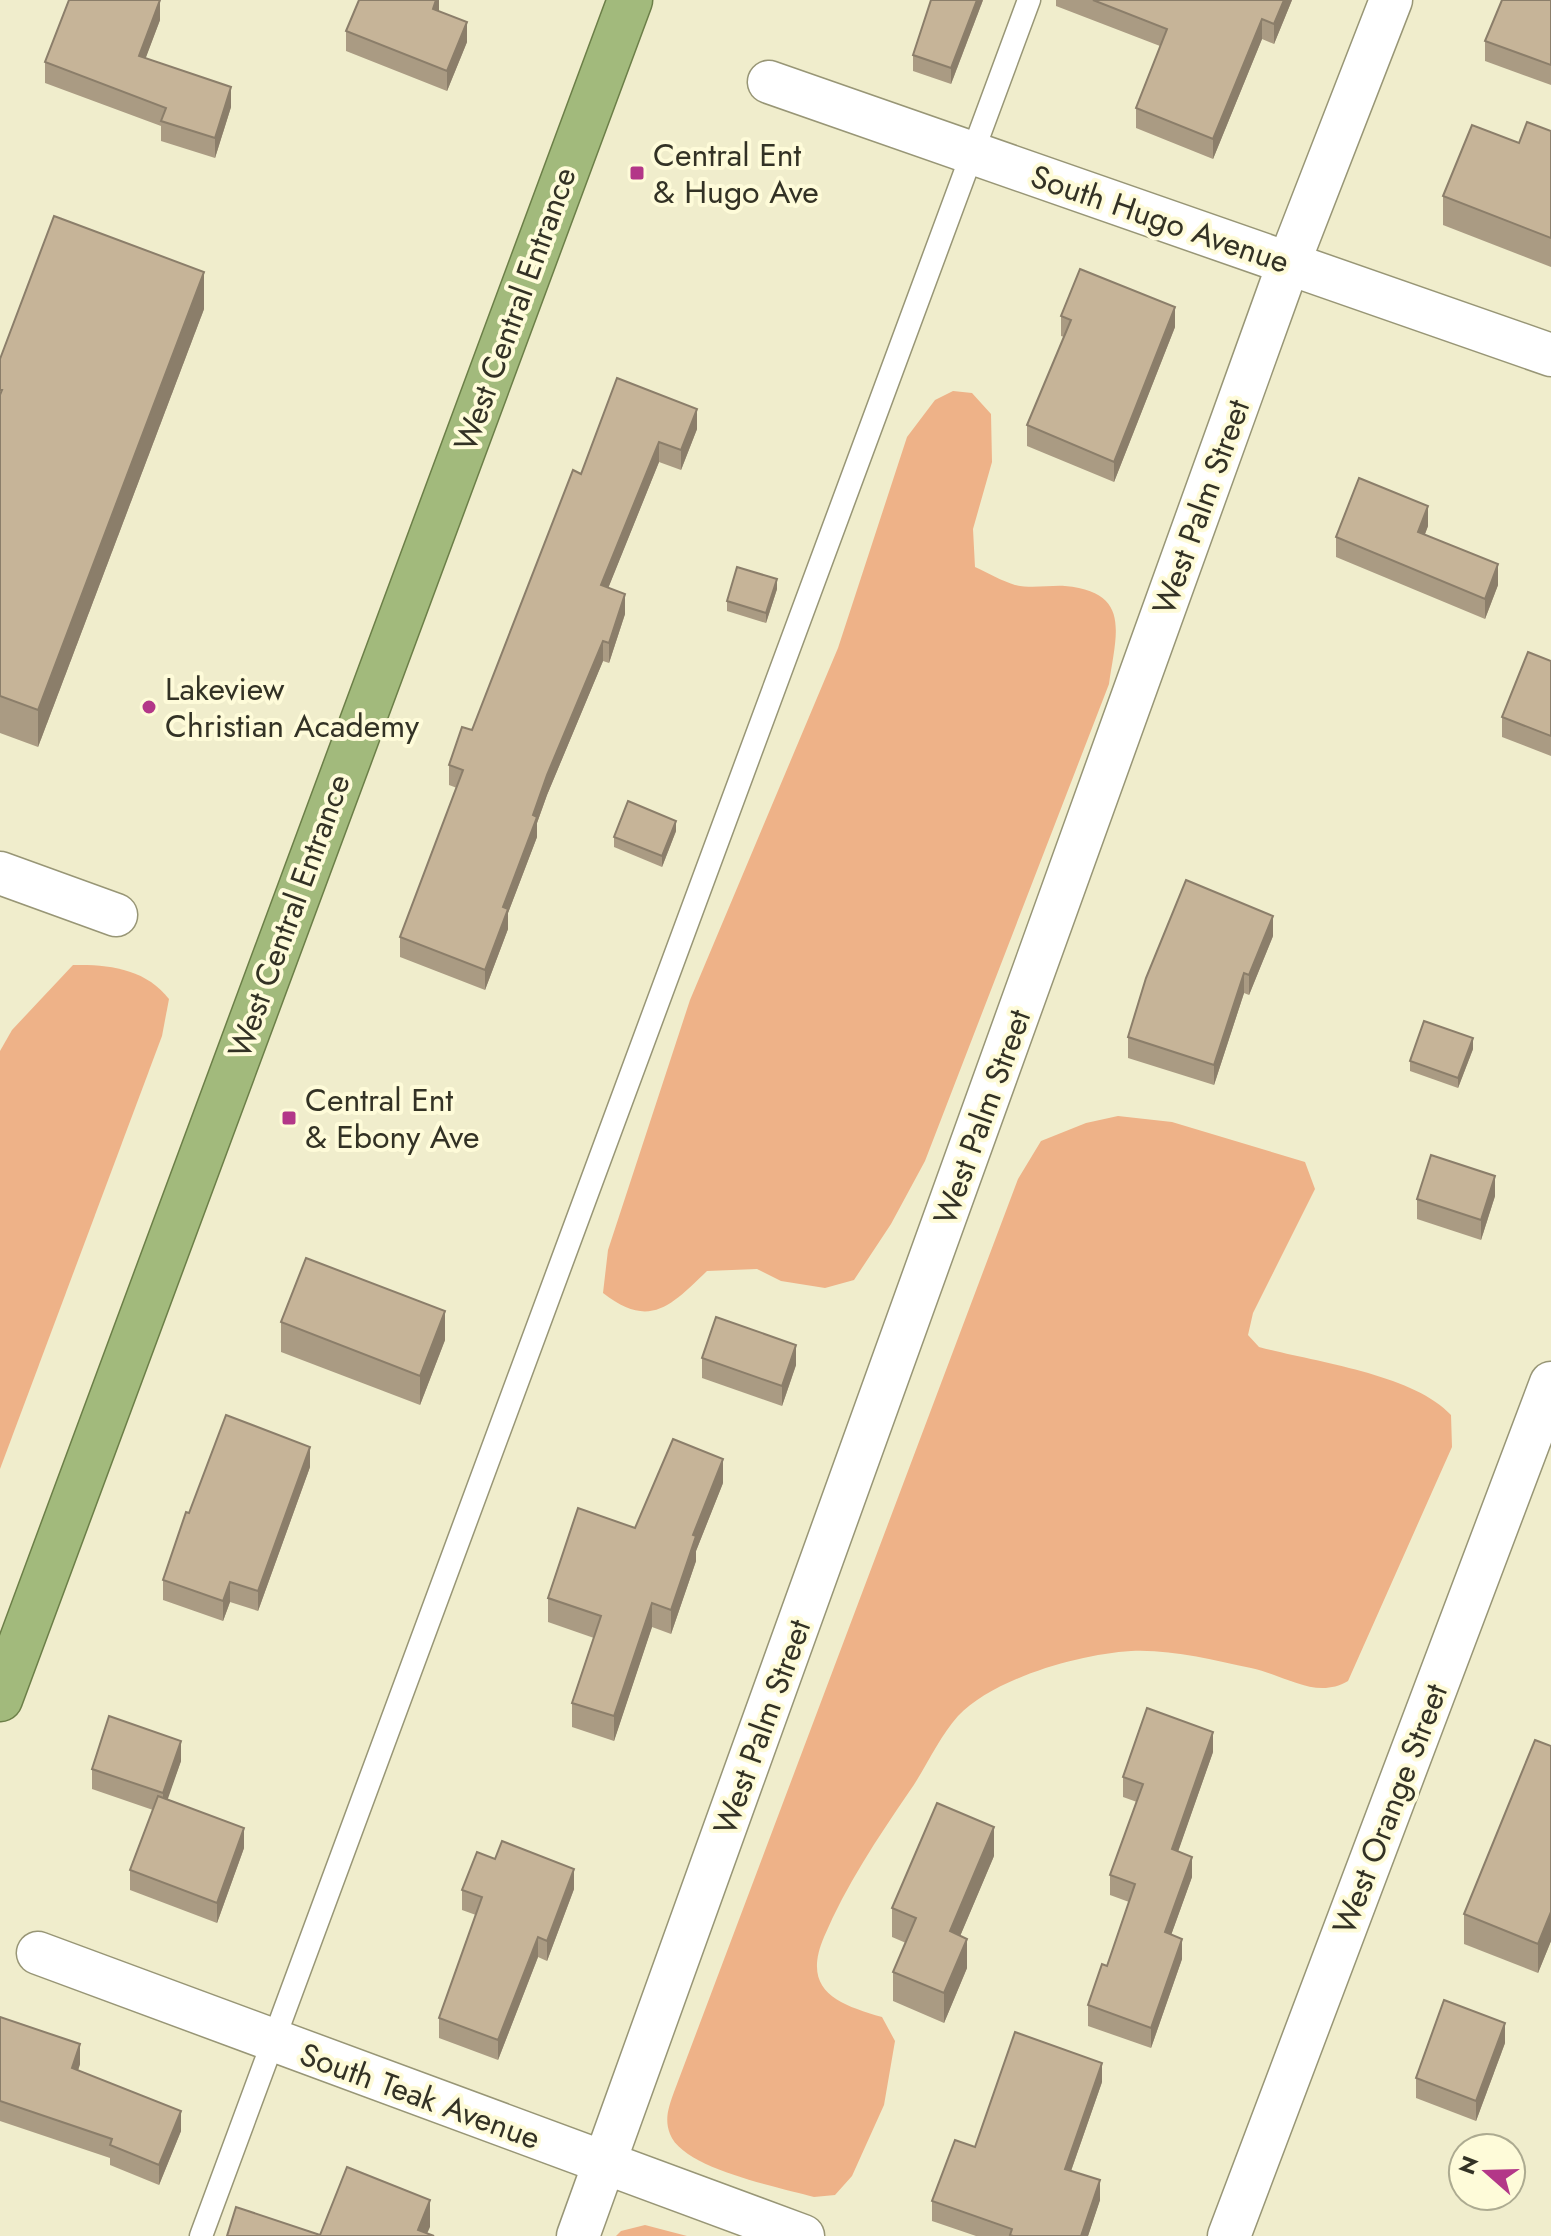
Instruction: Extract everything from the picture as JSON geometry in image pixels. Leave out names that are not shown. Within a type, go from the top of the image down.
[{"type":"highway","name":"West Central Entrance","points":[[0,1699],[630,0]]},
{"type":"street","name":"West Palm Street","points":[[578,2236],[1288,265],[1391,0]]},
{"type":"street","name":"South Hugo Avenue","points":[[769,82],[1551,355]]},
{"type":"street","points":[[0,873],[116,915]]},
{"type":"street","name":"West Orange Street","points":[[1229,2236],[1551,1383]]},
{"type":"street","name":"South Teak Avenue","points":[[38,1953],[803,2236]]},
{"type":"lane","points":[[201,2236],[1029,0]]},
{"type":"shaded area","points":[[953,391],[972,393],[991,414],[992,462],[973,529],[975,567],[1015,585],[1065,586],[1101,597],[1110,606],[1115,618],[1109,684],[925,1161],[891,1224],[854,1280],[825,1288],[781,1281],[757,1269],[707,1271],[670,1303],[658,1309],[633,1310],[603,1293],[608,1250],[690,1000],[838,648],[907,437],[935,400]]},
{"type":"shaded area","points":[[73,965],[126,970],[149,981],[169,999],[162,1036],[0,1469],[0,1051],[12,1030]]},
{"type":"shaded area","points":[[1118,1116],[1172,1122],[1305,1162],[1315,1189],[1253,1313],[1248,1335],[1259,1347],[1361,1371],[1413,1389],[1451,1415],[1452,1447],[1348,1681],[1324,1688],[1312,1687],[1264,1671],[1207,1659],[1131,1651],[1088,1657],[1039,1670],[993,1690],[958,1716],[852,1881],[818,1955],[817,1970],[828,1992],[851,2007],[882,2017],[895,2041],[884,2105],[852,2176],[835,2195],[814,2197],[712,2167],[678,2146],[667,2123],[669,2107],[1018,1179],[1041,1141],[1086,1123]]},
{"type":"shaded area","points":[[645,2225],[687,2236],[616,2236],[621,2231]]},
{"type":"building","points":[[69,0],[160,0],[139,56],[231,87],[215,138],[161,121],[166,108],[45,62]]},
{"type":"building","points":[[359,0],[436,0],[433,9],[467,22],[447,71],[346,31]]},
{"type":"building","points":[[931,0],[977,0],[951,68],[913,55]]},
{"type":"building","points":[[1093,0],[1284,0],[1274,24],[1262,19],[1213,139],[1136,108],[1167,29]]},
{"type":"building","points":[[1502,0],[1551,0],[1551,65],[1485,41]]},
{"type":"building","points":[[1527,122],[1551,131],[1551,238],[1443,196],[1472,125],[1519,143]]},
{"type":"building","points":[[54,216],[204,272],[38,710],[0,696],[0,359]]},
{"type":"building","points":[[1080,269],[1175,307],[1114,462],[1027,425],[1071,320],[1061,316]]},
{"type":"building","points":[[617,378],[697,409],[681,450],[659,442],[601,585],[625,594],[609,643],[603,641],[547,775],[533,815],[537,817],[503,907],[508,909],[485,970],[400,937],[463,770],[449,765],[462,727],[472,730],[573,470],[581,474]]},
{"type":"building","points":[[1359,478],[1428,506],[1418,532],[1498,564],[1485,599],[1336,537]]},
{"type":"building","points":[[737,567],[777,579],[766,613],[727,601]]},
{"type":"building","points":[[1528,652],[1551,661],[1551,736],[1502,717]]},
{"type":"building","points":[[628,801],[676,821],[662,856],[614,837]]},
{"type":"building","points":[[1186,880],[1273,916],[1249,975],[1244,973],[1214,1065],[1128,1037],[1146,978]]},
{"type":"building","points":[[1424,1021],[1473,1038],[1458,1078],[1410,1061]]},
{"type":"building","points":[[1431,1155],[1495,1176],[1481,1220],[1417,1199]]},
{"type":"building","points":[[306,1258],[445,1311],[420,1376],[281,1322]]},
{"type":"building","points":[[716,1317],[796,1345],[782,1386],[702,1358]]},
{"type":"building","points":[[226,1415],[310,1447],[258,1591],[230,1582],[223,1601],[163,1580],[186,1512],[189,1513]]},
{"type":"building","points":[[673,1439],[723,1459],[693,1535],[696,1536],[671,1610],[652,1603],[614,1716],[572,1703],[601,1616],[548,1598],[578,1508],[635,1528]]},
{"type":"building","points":[[1147,1708],[1213,1732],[1172,1849],[1192,1857],[1165,1932],[1182,1939],[1151,2028],[1088,2005],[1102,1964],[1107,1966],[1135,1884],[1110,1875],[1143,1784],[1123,1777]]},
{"type":"building","points":[[109,1716],[181,1741],[163,1793],[92,1769]]},
{"type":"building","points":[[1535,1740],[1551,1746],[1551,1912],[1538,1944],[1464,1914]]},
{"type":"building","points":[[158,1796],[244,1828],[217,1903],[130,1870]]},
{"type":"building","points":[[937,1803],[994,1827],[950,1931],[967,1939],[944,1993],[893,1972],[916,1918],[892,1908]]},
{"type":"building","points":[[502,1841],[574,1869],[547,1941],[538,1937],[498,2040],[439,2018],[482,1897],[462,1890],[477,1852],[495,1859]]},
{"type":"building","points":[[1444,2000],[1505,2023],[1476,2101],[1416,2078]]},
{"type":"building","points":[[0,2017],[80,2044],[72,2068],[181,2111],[159,2165],[110,2145],[112,2139],[0,2101]]},
{"type":"building","points":[[1015,2032],[1102,2063],[1065,2169],[1100,2180],[1081,2236],[1013,2236],[1010,2235],[1012,2229],[932,2201],[955,2140],[975,2147]]},
{"type":"building","points":[[347,2167],[430,2200],[418,2230],[434,2236],[227,2236],[236,2207],[320,2235]]},
{"type":"place","name":"Central Ent & Hugo Ave","points":[[637,173]]},
{"type":"place","name":"Lakeview Christian Academy","points":[[149,707]]},
{"type":"place","name":"Central Ent & Ebony Ave","points":[[289,1118]]}]
